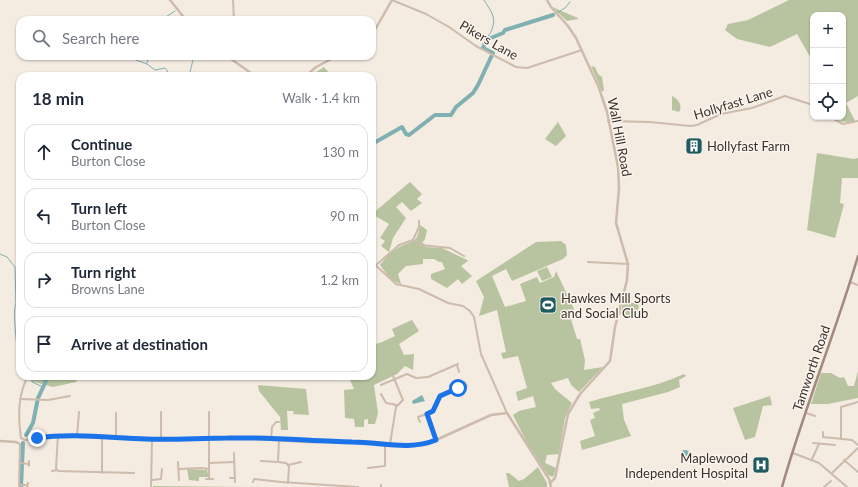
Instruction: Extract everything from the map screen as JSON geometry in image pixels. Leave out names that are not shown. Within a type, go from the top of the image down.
[{"type":"main road","name":"Tamworth Road","points":[[782,487],[858,256]]},
{"type":"street","points":[[170,0],[183,16]]},
{"type":"street","points":[[233,0],[234,16]]},
{"type":"street","points":[[376,28],[392,0]]},
{"type":"street","name":"Pikers Lane","points":[[392,0],[417,9],[432,17],[476,46],[516,67],[527,68],[582,50]]},
{"type":"street","name":"Wall Hill Road","points":[[547,0],[568,26],[582,50],[600,88],[619,178],[616,223],[628,264],[627,280],[614,331],[610,361],[580,394],[568,414],[555,478],[551,485]]},
{"type":"street","points":[[237,60],[251,72]]},
{"type":"street","points":[[310,72],[316,67],[329,60]]},
{"type":"street","name":"Hollyfast Lane","points":[[608,121],[650,122],[690,126],[705,122],[721,114],[752,108],[785,96],[810,104]]},
{"type":"street","points":[[836,120],[843,124],[858,121]]},
{"type":"street","points":[[376,265],[399,245],[413,240],[419,228],[419,221]]},
{"type":"street","points":[[413,240],[425,246],[450,248],[464,256]]},
{"type":"street","points":[[588,262],[628,264]]},
{"type":"street","points":[[376,267],[396,284],[419,289],[448,303],[463,306],[470,311],[474,317],[482,354],[507,413],[511,416],[523,440],[551,485]]},
{"type":"street","points":[[850,282],[858,284]]},
{"type":"street","points":[[381,385],[406,374],[416,378],[428,376],[457,365],[459,372]]},
{"type":"street","points":[[390,444],[397,405],[403,399],[394,378]]},
{"type":"street","points":[[26,380],[20,399],[21,438],[24,440],[58,435],[116,439],[161,440],[209,438],[414,446],[436,440],[491,415],[507,413]]},
{"type":"street","points":[[420,422],[418,417],[433,411],[440,396],[458,388],[464,390],[466,385],[461,382],[458,384],[458,388]]},
{"type":"street","points":[[381,394],[386,403],[394,403],[397,405]]},
{"type":"street","points":[[20,399],[38,400],[70,396]]},
{"type":"street","points":[[841,438],[841,407],[858,403]]},
{"type":"street","points":[[161,412],[161,440]]},
{"type":"street","points":[[209,412],[209,479]]},
{"type":"street","points":[[116,413],[116,439]]},
{"type":"street","points":[[806,413],[815,416]]},
{"type":"street","points":[[78,436],[80,414]]},
{"type":"street","points":[[427,414],[436,440]]},
{"type":"street","points":[[271,440],[272,426],[276,422],[280,422]]},
{"type":"street","points":[[823,432],[823,437],[852,440],[858,444]]},
{"type":"street","points":[[57,470],[56,449],[58,435]]},
{"type":"street","points":[[102,438],[102,473]]},
{"type":"street","points":[[151,487],[152,440]]},
{"type":"street","points":[[278,462],[279,440]]},
{"type":"street","points":[[0,441],[16,442],[20,444],[22,463],[20,485],[27,485]]},
{"type":"street","points":[[813,443],[835,445]]},
{"type":"street","points":[[368,468],[385,466],[385,444]]},
{"type":"street","points":[[812,459],[819,444]]},
{"type":"street","points":[[832,473],[858,448]]},
{"type":"street","points":[[234,453],[235,482]]},
{"type":"street","points":[[793,453],[812,459],[832,473],[846,487]]},
{"type":"street","points":[[260,460],[288,464],[301,464]]},
{"type":"street","points":[[844,460],[858,472]]},
{"type":"street","points":[[178,462],[179,479],[182,478]]},
{"type":"street","points":[[209,463],[234,462]]},
{"type":"street","points":[[22,463],[29,464]]},
{"type":"street","points":[[288,464],[288,483]]},
{"type":"street","points":[[130,468],[130,473]]},
{"type":"street","points":[[152,480],[161,478],[162,469]]},
{"type":"street","points":[[179,469],[209,469]]},
{"type":"street","points":[[52,471],[134,473]]},
{"type":"street","points":[[253,482],[254,475]]},
{"type":"street","points":[[230,478],[235,478]]},
{"type":"street","points":[[254,478],[288,483],[358,487]]},
{"type":"street","points":[[206,479],[213,479]]},
{"type":"street","points":[[824,487],[830,481]]},
{"type":"green space","points":[[789,0],[858,0],[858,96],[846,103],[846,12],[810,12],[810,57],[797,34],[770,47],[737,39],[725,30],[728,24],[748,20]]},
{"type":"green space","points":[[552,7],[578,18],[578,19],[567,21]]},
{"type":"green space","points":[[591,66],[595,67],[598,74],[602,77],[604,90],[602,92]]},
{"type":"green space","points":[[324,67],[328,72],[316,72]]},
{"type":"green space","points":[[672,96],[679,102],[679,112],[672,110]]},
{"type":"green space","points":[[846,103],[855,121],[843,122],[838,120],[846,120]]},
{"type":"green space","points":[[558,122],[566,136],[556,146],[545,139]]},
{"type":"green space","points":[[817,153],[854,159],[858,158],[858,178],[842,178],[840,203],[844,204],[835,238],[807,230]]},
{"type":"green space","points":[[410,182],[422,194],[417,199],[422,203],[411,211],[402,202],[396,207],[406,218],[393,238],[389,252],[381,246],[385,241],[380,238],[389,224],[376,216],[376,211]]},
{"type":"green space","points":[[420,225],[427,230],[425,239],[422,243],[425,244],[425,247],[442,248],[467,260],[468,261],[461,266],[472,276],[462,284],[458,279],[447,288],[431,279],[431,274],[445,269],[442,262],[434,259],[423,259],[423,264],[406,266],[398,274],[401,284],[391,280],[380,265],[395,249],[415,240],[418,235]]},
{"type":"green space","points":[[561,241],[566,245],[567,255],[563,259],[512,281],[506,269],[492,276],[505,307],[526,301],[520,284],[537,277],[540,283],[554,277],[556,271],[574,309],[570,316],[577,339],[580,339],[585,360],[584,370],[603,367],[579,392],[571,385],[568,378],[551,383],[556,390],[572,403],[565,418],[559,454],[547,455],[545,463],[556,468],[553,477],[548,475],[527,443],[513,415],[519,411],[536,407],[533,396],[518,401],[516,392],[527,388],[518,356],[503,359],[501,353],[506,352],[497,310],[479,316],[484,297],[476,281],[536,242]]},
{"type":"green space","points":[[547,267],[552,277],[542,281],[537,271]]},
{"type":"green space","points":[[623,303],[639,303],[638,315],[620,315]]},
{"type":"green space","points":[[412,320],[419,331],[399,344],[404,355],[414,354],[413,370],[405,366],[397,374],[374,385],[378,413],[375,424],[368,424],[368,419],[364,420],[364,427],[355,427],[354,419],[345,418],[344,390],[354,389],[350,380],[376,380],[376,344],[395,336],[392,329]]},
{"type":"green space","points":[[858,371],[858,398],[828,404],[811,404],[821,373],[831,373],[840,378],[844,377],[848,386],[854,386]]},
{"type":"green space","points":[[684,374],[686,376],[679,380],[680,387],[668,392],[622,404],[624,420],[631,436],[582,450],[580,441],[595,436],[590,420],[595,418],[593,413],[600,410],[599,408],[591,409],[589,402],[673,379]]},
{"type":"green space","points":[[27,380],[77,380],[76,382],[53,387]]},
{"type":"green space","points":[[258,385],[306,389],[309,415],[293,414],[294,411],[287,411],[288,430],[281,430],[280,417],[259,391]]},
{"type":"green space","points":[[770,396],[772,405],[763,406],[755,437],[745,440],[733,408]]},
{"type":"green space","points":[[538,467],[547,483],[547,487],[509,487],[506,473],[509,473],[519,481],[524,479]]},
{"type":"green space","points":[[187,469],[207,470],[209,477],[199,477],[199,481],[189,480]]},
{"type":"green space","points":[[153,486],[248,487],[153,487]]},
{"type":"water","points":[[422,395],[425,401],[413,404],[412,401]]},
{"type":"water","points":[[683,450],[687,450],[689,451],[689,459],[683,460],[680,457],[680,453]]},
{"type":"waterway","points":[[484,0],[492,14],[494,21],[486,40]]},
{"type":"waterway","points":[[553,15],[565,8],[570,2]]},
{"type":"waterway","points":[[167,16],[175,11]]},
{"type":"waterway","points":[[493,53],[483,48],[486,40],[503,33],[505,30],[553,15]]},
{"type":"waterway","points":[[376,142],[402,127],[406,134],[409,135],[435,115],[451,115],[456,107],[473,93],[492,55]]},
{"type":"waterway","points":[[136,60],[147,64],[155,70],[165,68],[167,72]]},
{"type":"waterway","points":[[190,72],[193,60]]},
{"type":"waterway","points":[[0,254],[7,257],[15,267],[16,304]]},
{"type":"waterway","points":[[16,304],[16,336]]},
{"type":"waterway","points":[[32,380],[32,382],[43,387]]},
{"type":"waterway","points":[[26,435],[33,423],[38,398],[47,380]]},
{"type":"waterway","points":[[21,487],[23,443]]},
{"type":"place","name":"Hollyfast Farm","points":[[694,146]]},
{"type":"place","name":"Hawkes Mill Sports and Social Club","points":[[548,305]]},
{"type":"place","name":"Maplewood Independent Hospital","points":[[761,465]]},
{"type":"route","points":[[37,438],[58,435],[161,440],[244,438],[307,442],[374,442],[414,446],[436,440],[433,427],[427,414],[433,411],[440,396],[458,388]]}]
